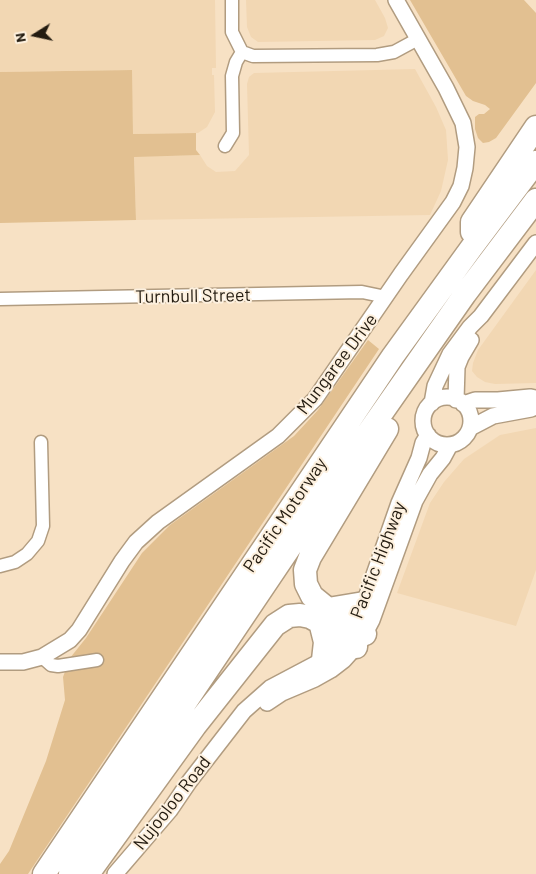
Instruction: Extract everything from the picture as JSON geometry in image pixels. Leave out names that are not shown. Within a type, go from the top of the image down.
[{"type":"highway","points":[[472,247],[472,222],[536,127]]},
{"type":"highway","name":"Pacific Motorway","points":[[44,874],[393,356],[536,162]]},
{"type":"highway","name":"Pacific Motorway","points":[[70,874],[403,381],[536,200]]},
{"type":"highway","points":[[355,637],[324,616],[305,579],[306,566],[399,409],[403,381]]},
{"type":"highway","points":[[88,874],[195,726],[275,625],[285,618],[295,615],[324,616],[364,603]]},
{"type":"highway","points":[[323,660],[325,642],[324,616]]},
{"type":"street","points":[[232,0],[232,32],[242,52],[253,56],[377,55],[394,52],[418,39]]},
{"type":"street","name":"Mungaree Drive","points":[[0,662],[23,662],[42,657],[70,640],[79,630],[136,542],[158,522],[278,436],[315,400],[453,202],[461,186],[465,168],[466,141],[461,117],[396,0]]},
{"type":"street","points":[[225,146],[233,133],[232,76],[236,62],[242,52]]},
{"type":"street","points":[[432,403],[435,386],[450,354],[536,243]]},
{"type":"street","name":"Turnbull Street","points":[[0,299],[362,292],[386,297]]},
{"type":"street","points":[[470,428],[470,415],[460,402],[457,367],[460,357],[476,332],[481,316]]},
{"type":"street","points":[[536,398],[460,402],[444,398],[432,403],[427,408],[423,422],[428,435],[438,443],[450,445],[463,439],[470,428],[493,416],[536,407]]},
{"type":"street","name":"Pacific Highway","points":[[229,731],[273,698],[331,670],[344,660],[355,637],[364,603],[397,510],[428,435]]},
{"type":"street","points":[[0,566],[15,562],[27,554],[38,541],[43,526],[41,442]]},
{"type":"street","name":"Pacific Highway","points":[[229,731],[244,710],[261,695],[280,682],[311,668],[355,637],[375,612],[415,501],[430,474],[443,458],[450,445]]},
{"type":"street","points":[[42,657],[51,665],[58,666],[97,660]]},
{"type":"street","name":"Nujooloo Road","points":[[115,874],[170,810],[189,782],[229,731]]},
{"type":"shaded area","points":[[0,0],[215,0],[216,68],[212,68],[212,75],[214,75],[215,112],[207,127],[198,133],[133,134],[131,70],[0,72]]},
{"type":"shaded area","points":[[246,0],[375,0],[388,28],[384,36],[375,40],[258,42],[251,37],[247,27]]},
{"type":"shaded area","points":[[410,0],[524,0],[536,13],[536,83],[496,138],[483,143],[478,138],[475,129],[475,117],[479,114],[484,114],[490,109],[466,96]]},
{"type":"shaded area","points":[[415,69],[436,107],[446,130],[448,160],[441,191],[430,215],[136,220],[134,156],[200,155],[207,166],[216,172],[235,171],[249,155],[247,84],[249,77],[254,73]]},
{"type":"shaded area","points":[[132,70],[133,134],[196,133],[196,150],[200,155],[134,157],[136,220],[0,223],[0,72]]},
{"type":"shaded area","points":[[536,270],[536,383],[495,384],[485,382],[472,371],[478,350]]},
{"type":"shaded area","points":[[368,340],[379,349],[28,874],[0,874],[0,864],[9,851],[46,761],[65,700],[63,677],[70,658],[86,638],[142,553],[170,525],[294,436],[318,410]]},
{"type":"shaded area","points":[[536,428],[536,570],[516,626],[397,593],[430,503],[444,482],[464,459],[500,435]]}]
